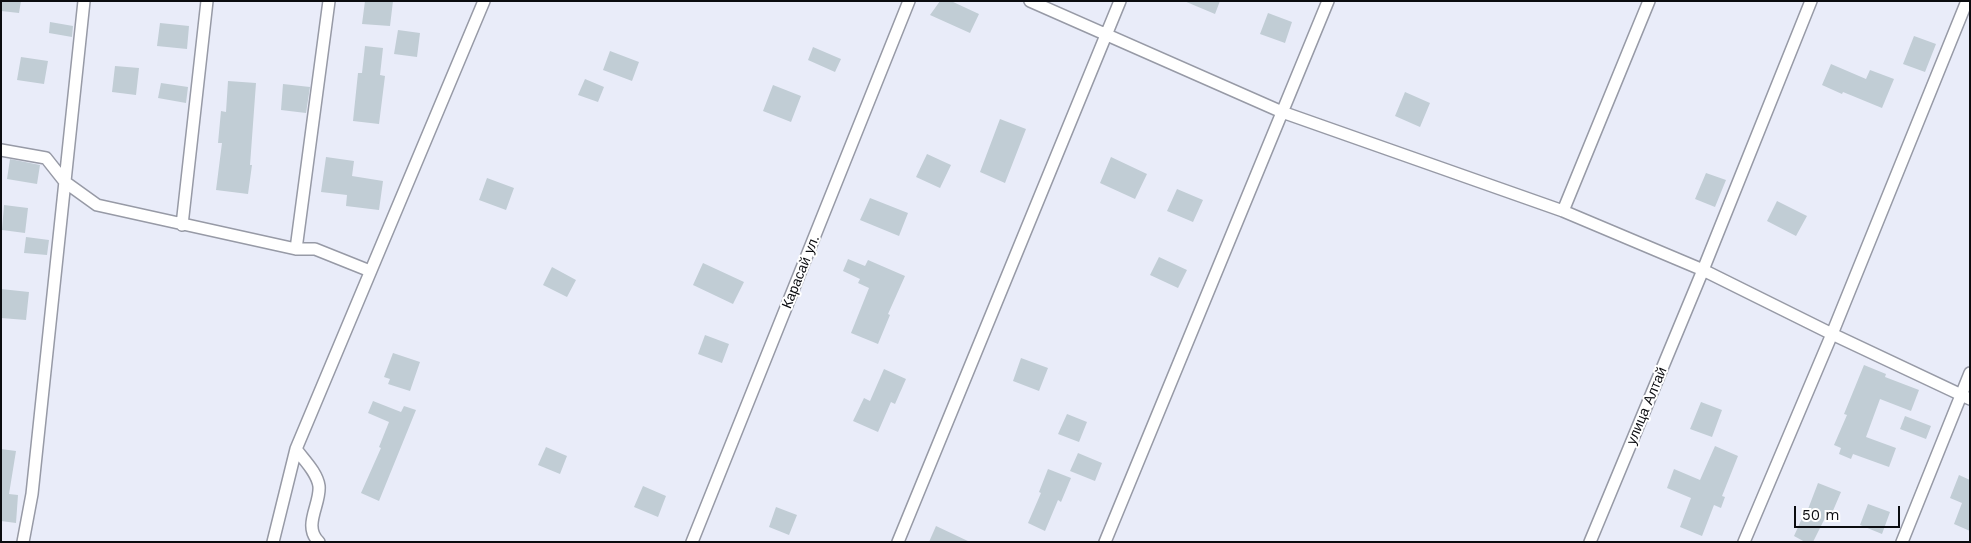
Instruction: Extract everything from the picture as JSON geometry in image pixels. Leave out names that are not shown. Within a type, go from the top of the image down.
[{"type":"street","points":[[23,542],[33,484],[84,1]]},
{"type":"street","points":[[182,225],[207,1]]},
{"type":"street","points":[[296,249],[329,1]]},
{"type":"street","points":[[273,542],[296,449],[484,1]]},
{"type":"street","name":"Карасай ул.","points":[[692,542],[909,1]]},
{"type":"street","points":[[1030,1],[1282,112],[1563,211],[1703,270],[1965,397]]},
{"type":"street","points":[[898,542],[1120,1]]},
{"type":"street","points":[[1105,542],[1328,1]]},
{"type":"street","points":[[1563,211],[1649,1]]},
{"type":"street","name":"улица Алтай","points":[[1590,542],[1703,270],[1811,1]]},
{"type":"street","points":[[1744,542],[1832,334],[1966,1]]},
{"type":"street","points":[[1,150],[46,158],[65,182],[97,205],[296,249],[315,249],[370,271]]},
{"type":"street","points":[[1902,542],[1965,397],[1970,373]]},
{"type":"street","points":[[296,449],[316,477],[319,486],[312,520],[312,530],[319,542]]},
{"type":"building","points":[[1,1],[21,1],[19,13],[1,11]]},
{"type":"building","points":[[365,1],[393,1],[390,26],[362,24]]},
{"type":"building","points":[[940,1],[951,1],[979,14],[970,33],[930,15]]},
{"type":"building","points":[[1184,1],[1220,1],[1215,14]]},
{"type":"building","points":[[1268,13],[1292,22],[1285,43],[1260,34]]},
{"type":"building","points":[[50,22],[73,26],[72,37],[49,33]]},
{"type":"building","points":[[160,23],[189,26],[187,49],[157,46]]},
{"type":"building","points":[[398,30],[420,33],[417,57],[394,54]]},
{"type":"building","points":[[1914,36],[1936,44],[1925,72],[1903,64]]},
{"type":"building","points":[[365,46],[383,48],[380,75],[385,76],[379,124],[353,121],[358,73],[362,73]]},
{"type":"building","points":[[813,47],[841,59],[835,72],[808,60]]},
{"type":"building","points":[[610,51],[639,62],[632,81],[603,70]]},
{"type":"building","points":[[21,57],[48,61],[44,84],[17,80]]},
{"type":"building","points":[[1831,64],[1866,79],[1870,70],[1894,79],[1882,108],[1822,85]]},
{"type":"building","points":[[115,66],[139,68],[136,95],[112,92]]},
{"type":"building","points":[[585,79],[604,87],[598,102],[578,95]]},
{"type":"building","points":[[228,81],[256,83],[250,165],[252,165],[248,194],[216,190],[222,143],[218,143],[221,111],[226,112]]},
{"type":"building","points":[[161,83],[188,87],[186,103],[158,98]]},
{"type":"building","points":[[283,84],[310,87],[306,113],[281,110]]},
{"type":"building","points":[[773,85],[801,96],[791,122],[763,111]]},
{"type":"building","points":[[1405,92],[1430,103],[1420,127],[1395,116]]},
{"type":"building","points":[[1000,119],[1026,129],[1005,183],[980,172]]},
{"type":"building","points":[[927,154],[951,165],[940,188],[916,177]]},
{"type":"building","points":[[326,157],[354,161],[352,176],[383,181],[379,210],[346,206],[347,195],[321,192]]},
{"type":"building","points":[[1111,157],[1147,174],[1135,199],[1100,183]]},
{"type":"building","points":[[10,159],[40,165],[37,184],[7,179]]},
{"type":"building","points":[[1706,173],[1726,180],[1715,207],[1695,199]]},
{"type":"building","points":[[487,178],[514,188],[506,210],[479,200]]},
{"type":"building","points":[[1177,189],[1203,200],[1193,222],[1167,211]]},
{"type":"building","points":[[870,198],[908,213],[899,236],[860,220]]},
{"type":"building","points":[[1777,201],[1807,216],[1796,236],[1767,221]]},
{"type":"building","points":[[4,205],[28,208],[25,233],[2,230]]},
{"type":"building","points":[[26,237],[49,240],[47,255],[24,253]]},
{"type":"building","points":[[1159,257],[1187,270],[1178,288],[1150,275]]},
{"type":"building","points":[[848,259],[865,266],[868,260],[905,276],[888,314],[890,315],[878,344],[851,333],[869,288],[858,283],[860,279],[843,271]]},
{"type":"building","points":[[703,263],[744,282],[733,304],[693,285]]},
{"type":"building","points":[[552,267],[576,280],[567,297],[543,285]]},
{"type":"building","points":[[1,289],[29,292],[26,320],[1,318]]},
{"type":"building","points":[[705,335],[729,344],[722,363],[698,354]]},
{"type":"building","points":[[393,353],[420,362],[410,391],[388,384],[390,379],[384,377]]},
{"type":"building","points":[[1021,358],[1048,368],[1039,391],[1013,381]]},
{"type":"building","points":[[1864,365],[1886,374],[1885,377],[1919,390],[1911,411],[1880,399],[1866,437],[1896,448],[1889,467],[1853,454],[1851,459],[1839,454],[1841,448],[1834,445],[1847,415],[1844,414]]},
{"type":"building","points":[[884,369],[906,379],[895,404],[891,402],[878,432],[853,421],[864,398],[870,401]]},
{"type":"building","points":[[373,401],[401,412],[404,406],[416,410],[379,501],[361,493],[381,448],[379,447],[389,422],[368,413]]},
{"type":"building","points":[[1701,402],[1722,410],[1712,437],[1690,429]]},
{"type":"building","points":[[1067,414],[1087,422],[1079,442],[1058,434]]},
{"type":"building","points":[[1905,416],[1931,426],[1926,439],[1900,429]]},
{"type":"building","points":[[1715,446],[1738,456],[1722,496],[1725,497],[1721,508],[1714,505],[1702,536],[1680,527],[1691,498],[1667,488],[1674,469],[1700,480]]},
{"type":"building","points":[[546,447],[567,456],[560,474],[538,465]]},
{"type":"building","points":[[1,449],[16,451],[9,494],[18,495],[16,523],[1,521]]},
{"type":"building","points":[[1078,453],[1102,463],[1095,481],[1070,471]]},
{"type":"building","points":[[1048,469],[1071,478],[1061,502],[1058,500],[1045,531],[1028,523],[1041,493],[1039,492]]},
{"type":"building","points":[[1959,475],[1970,480],[1970,531],[1954,524],[1962,503],[1950,498]]},
{"type":"building","points":[[1818,483],[1841,492],[1832,513],[1828,512],[1813,542],[1805,542],[1794,536],[1803,516],[1805,517]]},
{"type":"building","points":[[643,486],[666,496],[658,517],[634,507]]},
{"type":"building","points":[[1868,504],[1890,512],[1882,534],[1860,525]]},
{"type":"building","points":[[776,507],[797,515],[789,535],[769,527]]},
{"type":"building","points":[[936,526],[970,542],[929,542]]}]
